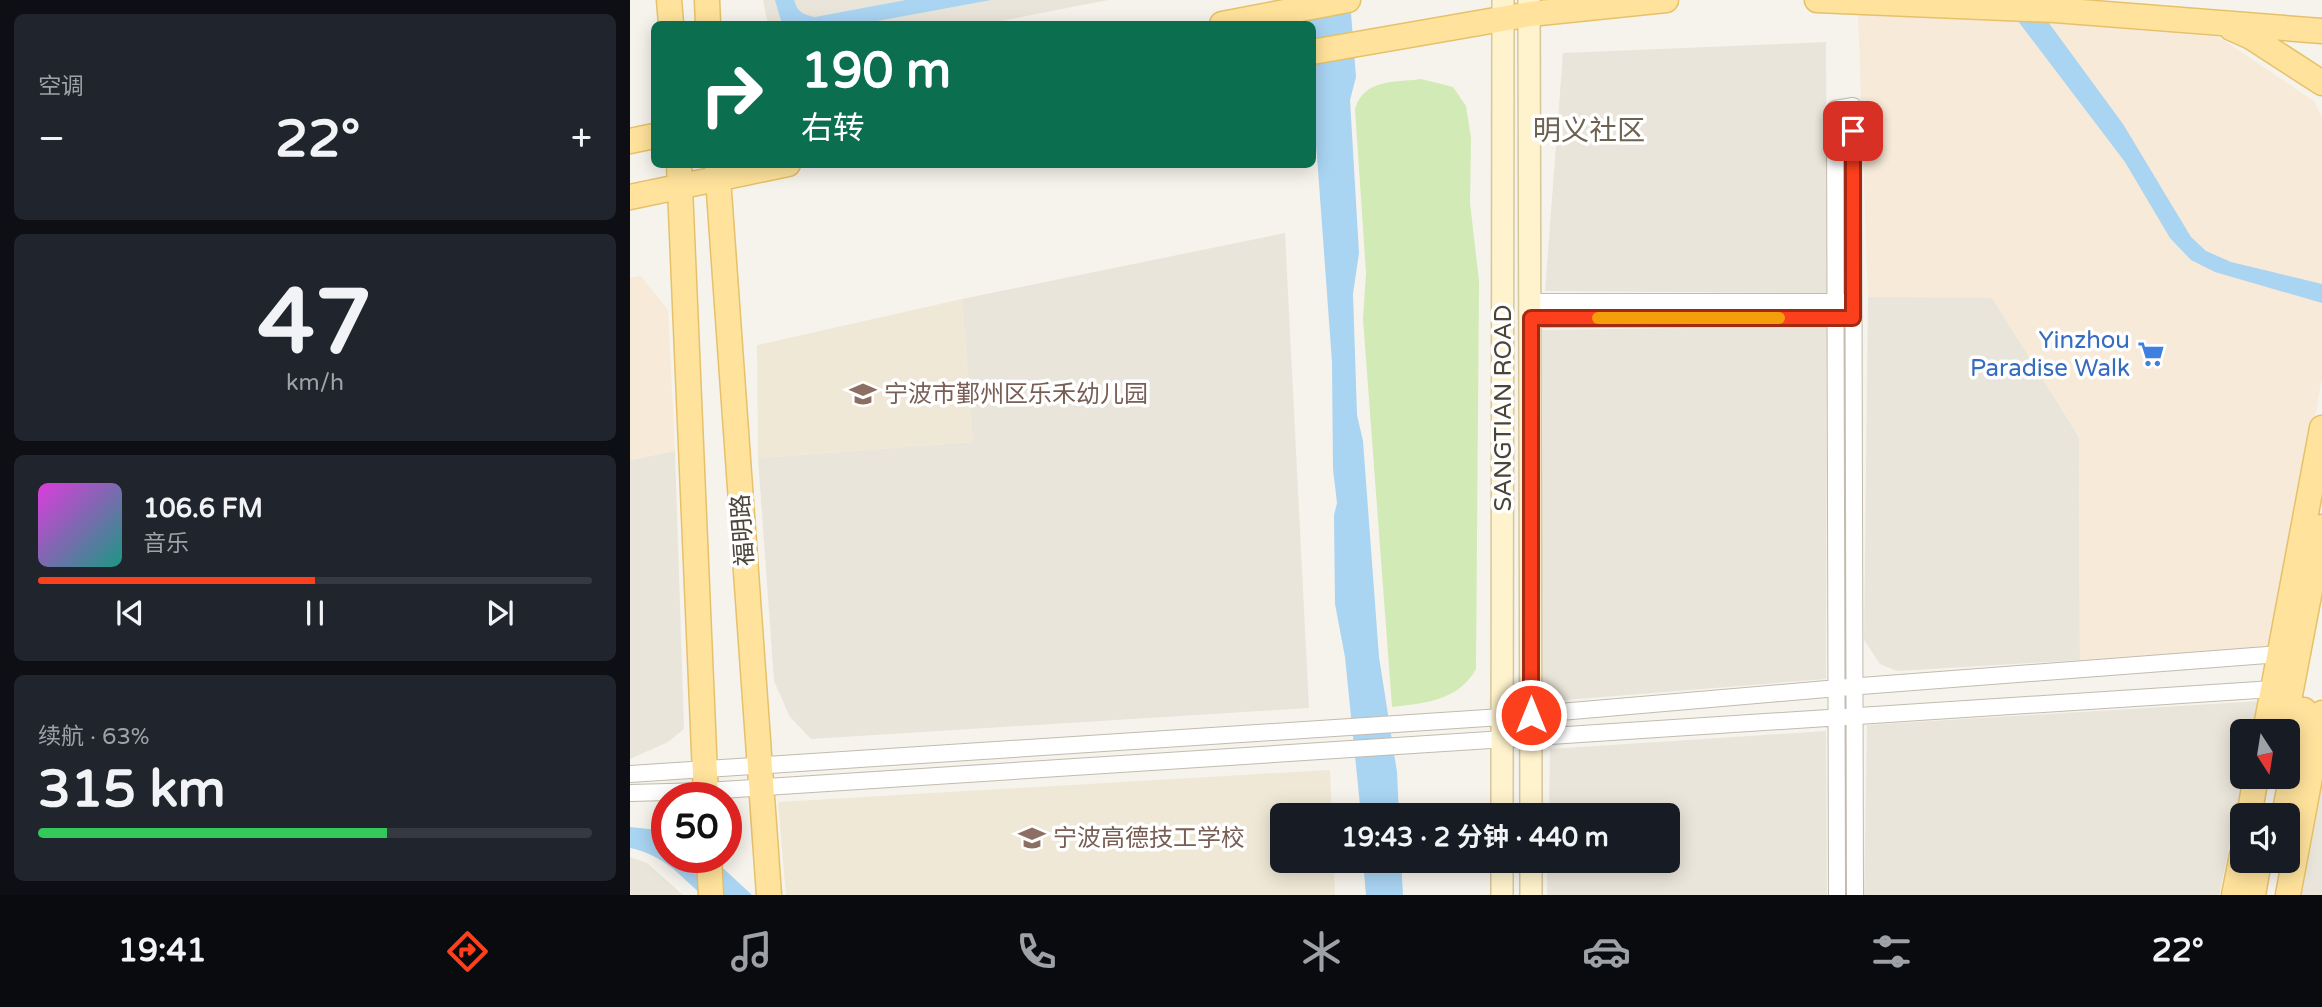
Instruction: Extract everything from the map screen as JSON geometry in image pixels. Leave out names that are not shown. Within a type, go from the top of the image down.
[{"type":"main road","points":[[707,0],[708,21]]},
{"type":"main road","points":[[1237,21],[1348,0]]},
{"type":"main road","points":[[1316,51],[1503,9],[1666,0]]},
{"type":"main road","points":[[1816,0],[2055,10],[2322,31]]},
{"type":"main road","name":"SANGTIAN ROAD","points":[[1530,7],[1531,803]]},
{"type":"main road","name":"SANGTIAN ROAD","points":[[1502,803],[1503,9]]},
{"type":"main road","points":[[2218,22],[2250,37],[2322,82]]},
{"type":"main road","points":[[630,141],[651,137]]},
{"type":"main road","points":[[630,197],[680,176],[752,168]]},
{"type":"main road","name":"福明路","points":[[717,172],[768,895]]},
{"type":"main road","name":"福明路","points":[[680,176],[705,782]]},
{"type":"main road","points":[[2267,719],[2322,428]]},
{"type":"main road","points":[[2285,719],[2322,527]]},
{"type":"main road","points":[[2286,803],[2322,616]]},
{"type":"main road","points":[[2288,895],[2322,713]]},
{"type":"main road","points":[[710,873],[711,895]]},
{"type":"main road","points":[[1502,873],[1502,895]]},
{"type":"main road","points":[[1531,873],[1531,895]]},
{"type":"main road","points":[[2234,895],[2238,873]]},
{"type":"main road","points":[[2253,895],[2257,873]]},
{"type":"main road","points":[[2269,895],[2273,873]]},
{"type":"street","points":[[1837,895],[1835,108],[1853,106],[1855,895]]},
{"type":"street","points":[[1530,310],[1853,310]]},
{"type":"street","points":[[727,782],[761,776],[1338,728],[1531,715],[1855,686],[2280,654]]},
{"type":"street","points":[[761,776],[1398,747],[2273,689]]},
{"type":"street","points":[[630,774],[680,782]]},
{"type":"street","points":[[630,793],[651,791]]},
{"type":"shaded area","points":[[763,0],[1108,0],[1001,21],[767,21]]},
{"type":"shaded area","points":[[1858,13],[1998,18],[2219,37],[2314,101],[2322,117],[2322,378],[2273,647],[2080,660],[2079,436],[1992,298],[1868,297]]},
{"type":"shaded area","points":[[1826,42],[1827,293],[1545,291],[1563,53]]},
{"type":"shaded area","points":[[1285,233],[1309,708],[811,739],[790,717],[774,681],[758,458],[973,442],[962,299]]},
{"type":"shaded area","points":[[641,276],[668,310],[675,451],[630,460],[630,278]]},
{"type":"shaded area","points":[[1868,297],[1992,297],[2079,437],[2080,660],[1897,671],[1880,664],[1864,640]]},
{"type":"shaded area","name":"宁波市鄞州区乐禾幼儿园","points":[[962,299],[973,442],[758,458],[757,345]]},
{"type":"shaded area","points":[[1827,326],[1826,679],[1540,702],[1541,330]]},
{"type":"shaded area","points":[[675,451],[684,729],[668,742],[630,759],[630,460]]},
{"type":"shaded area","points":[[2261,701],[2257,719],[2230,719],[2230,789],[2241,789],[2238,803],[2230,803],[2230,843],[2219,895],[1864,895],[1867,725]]},
{"type":"shaded area","points":[[1826,731],[1827,895],[1547,895],[1547,873],[1680,873],[1680,803],[1549,803],[1550,749]]},
{"type":"shaded area","name":"宁波高德技工学校","points":[[1330,770],[1331,803],[1270,803],[1270,873],[1334,873],[1335,895],[786,895],[778,802]]},
{"type":"shaded area","points":[[2322,770],[2322,895],[2300,895]]},
{"type":"shaded area","points":[[630,857],[647,863],[651,867],[651,873],[658,873],[683,895],[630,895]]},
{"type":"green space","points":[[1421,79],[1453,87],[1466,106],[1471,138],[1470,203],[1479,281],[1476,669],[1469,680],[1450,694],[1428,702],[1392,707],[1363,319],[1366,273],[1355,109],[1360,99],[1373,87]]},
{"type":"water","points":[[775,0],[794,0],[801,12],[815,17],[906,0],[991,0],[877,21],[781,21]]},
{"type":"water","points":[[1307,0],[1350,0],[1356,77],[1350,100],[1359,253],[1353,294],[1357,415],[1363,441],[1379,657],[1397,772],[1398,803],[1360,803],[1345,657],[1335,604],[1334,515],[1337,503],[1333,469],[1332,362],[1316,147],[1316,21],[1308,21]]},
{"type":"water","points":[[2002,0],[2032,0],[2123,124],[2191,237],[2206,251],[2231,262],[2322,284],[2322,303],[2215,272],[2191,260],[2170,238],[2125,162]]},
{"type":"water","points":[[630,827],[651,829],[651,855],[630,848]]},
{"type":"water","points":[[678,873],[728,873],[752,895],[702,895]]},
{"type":"water","points":[[1364,873],[1402,873],[1403,895],[1366,895]]},
{"type":"slow traffic","points":[[1598,318],[1779,318]]},
{"type":"place","name":"Yinzhou Paradise Walk","points":[[2151,354]]},
{"type":"place","name":"宁波市鄞州区乐禾幼儿园","points":[[863,394]]},
{"type":"place","name":"宁波高德技工学校","points":[[1032,838]]},
{"type":"district","name":"明义社区","points":[[1589,131]]},
{"type":"route","points":[[1531,715],[1531,318],[1853,318],[1853,131]]}]
